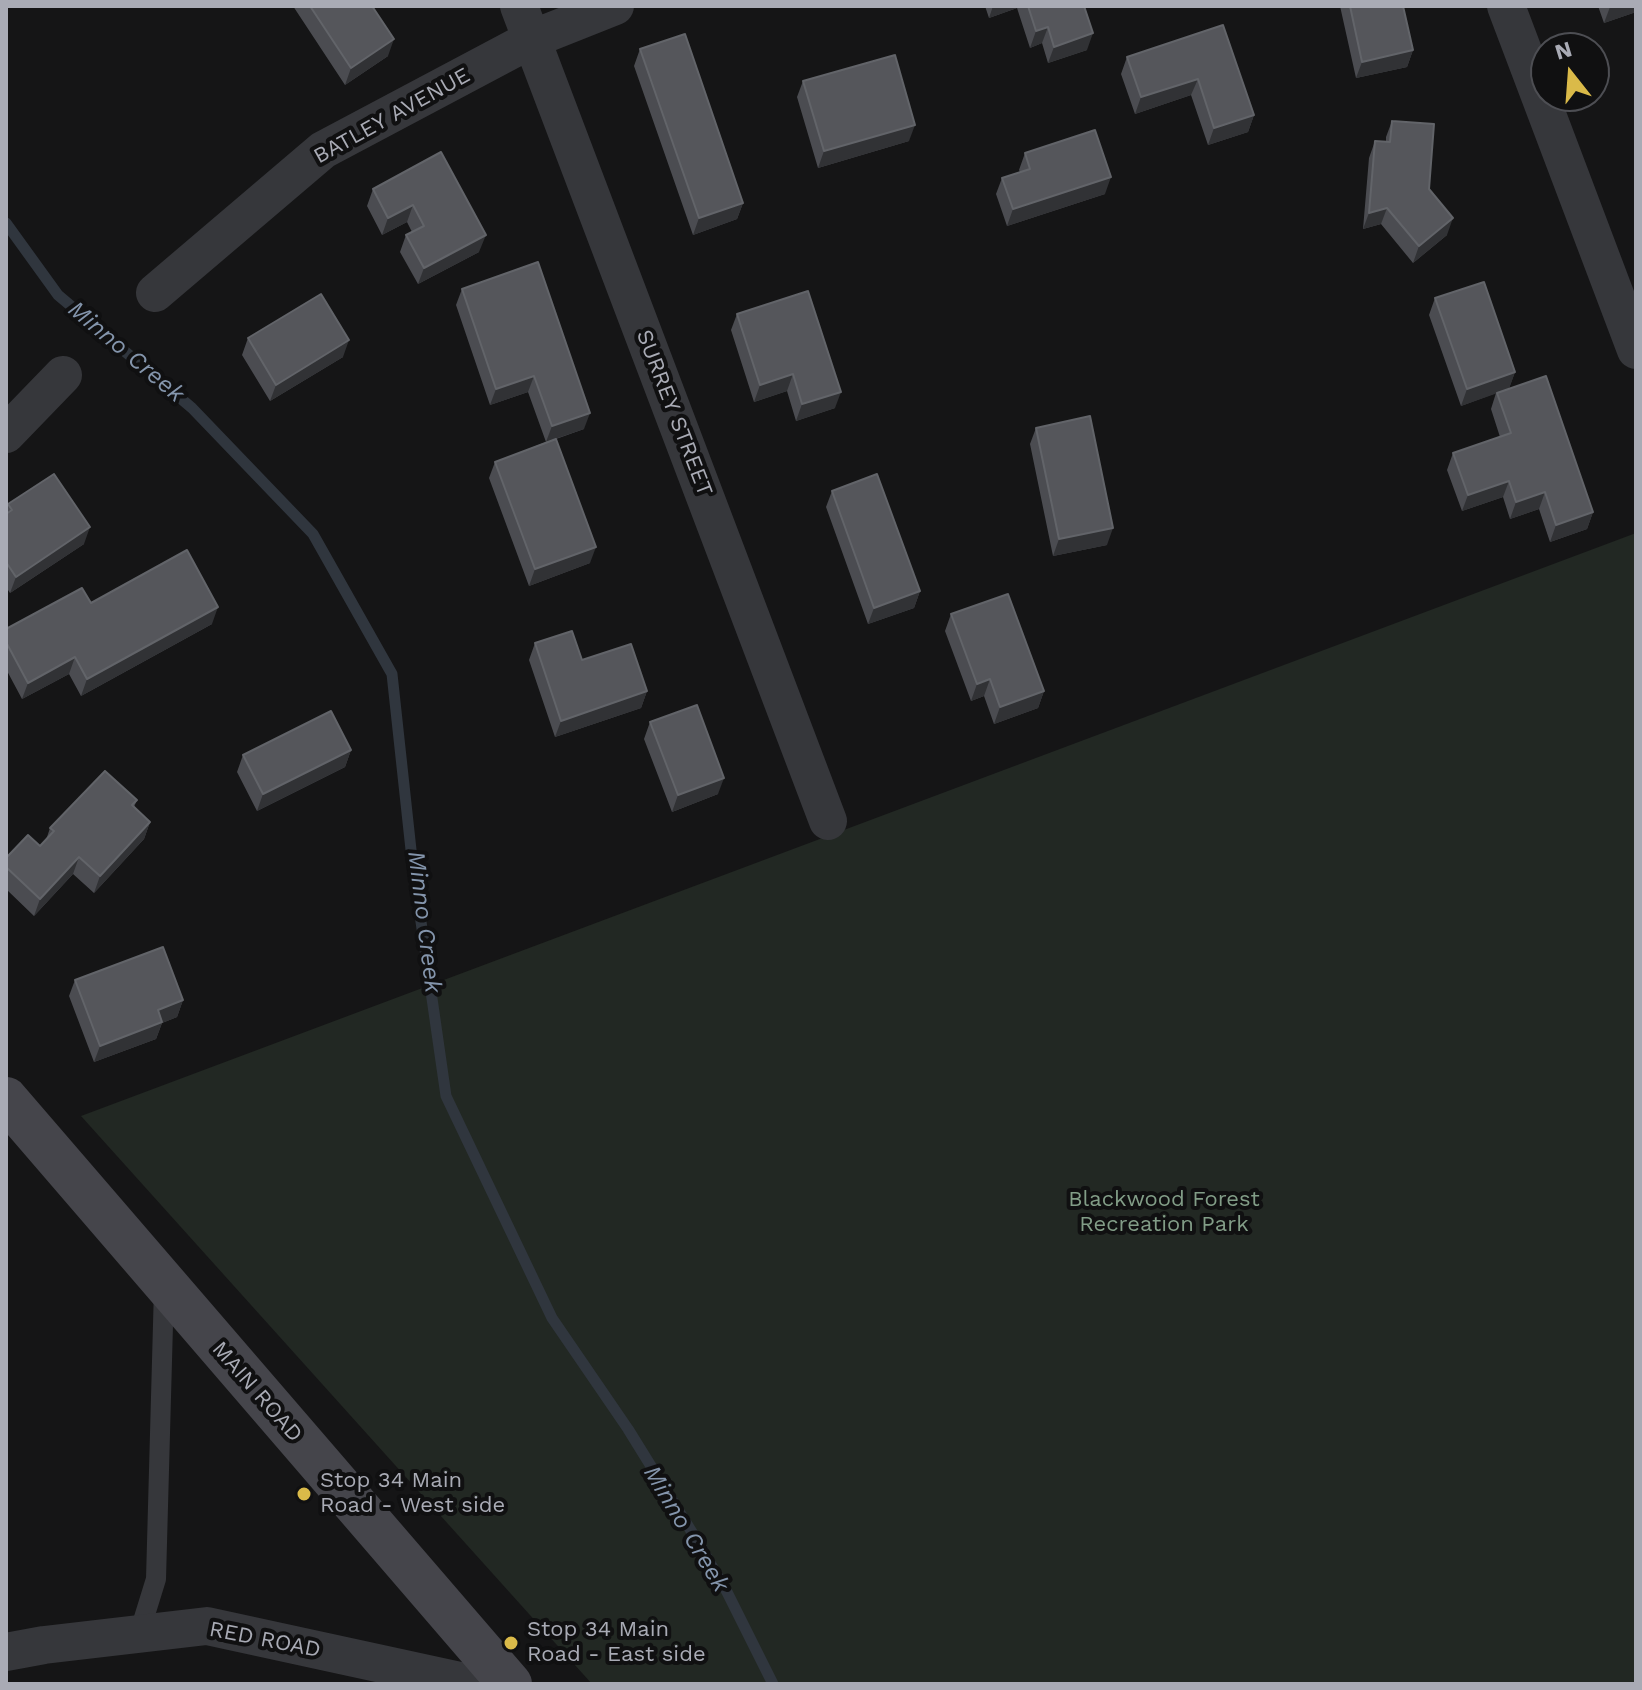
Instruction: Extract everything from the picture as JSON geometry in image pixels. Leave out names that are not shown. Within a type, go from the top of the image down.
[{"type":"main road","name":"MAIN ROAD","points":[[6,1099],[510,1684]]},
{"type":"street","name":"BATLEY AVENUE","points":[[155,293],[323,150],[526,22],[615,6]]},
{"type":"street","points":[[1506,6],[1636,350]]},
{"type":"street","name":"SURREY STREET","points":[[526,22],[828,821]]},
{"type":"street","points":[[6,434],[63,375]]},
{"type":"street","name":"RED ROAD","points":[[6,1652],[207,1626],[454,1681]]},
{"type":"lane","points":[[139,1634],[156,1579],[164,1284]]},
{"type":"green space","name":"Blackwood Forest Recreation Park","points":[[1636,533],[1636,1684],[592,1684],[81,1116]]},
{"type":"building","points":[[310,6],[372,6],[394,39],[351,68]]},
{"type":"building","points":[[1028,6],[1084,6],[1093,33],[1054,47],[1048,27],[1036,31]]},
{"type":"building","points":[[1350,6],[1403,6],[1413,50],[1362,62]]},
{"type":"building","points":[[1223,25],[1254,115],[1214,128],[1198,79],[1141,97],[1127,57]]},
{"type":"building","points":[[685,34],[743,203],[699,218],[640,49]]},
{"type":"building","points":[[895,55],[915,125],[824,151],[803,81]]},
{"type":"building","points":[[1392,121],[1434,124],[1429,189],[1453,218],[1419,246],[1387,208],[1369,213],[1375,141],[1390,142]]},
{"type":"building","points":[[1095,130],[1111,177],[1013,209],[1002,178],[1030,169],[1025,153]]},
{"type":"building","points":[[441,152],[486,235],[424,268],[406,235],[424,226],[413,205],[388,218],[373,189]]},
{"type":"building","points":[[538,262],[590,413],[552,426],[534,376],[496,389],[462,289]]},
{"type":"building","points":[[1484,282],[1515,372],[1467,389],[1435,298]]},
{"type":"building","points":[[808,291],[841,392],[802,404],[793,374],[760,385],[737,314]]},
{"type":"building","points":[[321,294],[349,340],[276,385],[248,338]]},
{"type":"building","points":[[1546,376],[1593,512],[1556,525],[1545,492],[1516,502],[1509,481],[1468,495],[1453,453],[1511,433],[1497,393]]},
{"type":"building","points":[[1090,416],[1113,528],[1059,539],[1036,428]]},
{"type":"building","points":[[556,439],[596,547],[535,569],[495,462]]},
{"type":"building","points":[[54,474],[90,527],[16,577],[6,562],[6,514],[12,510],[8,504]]},
{"type":"building","points":[[877,474],[920,591],[874,608],[832,491]]},
{"type":"building","points":[[187,550],[218,607],[87,679],[75,657],[28,683],[6,642],[6,629],[82,588],[91,603]]},
{"type":"building","points":[[1008,594],[1044,691],[1000,707],[990,679],[977,684],[951,614]]},
{"type":"building","points":[[572,631],[582,660],[631,644],[647,691],[561,721],[535,643]]},
{"type":"building","points":[[697,705],[724,778],[678,795],[650,722]]},
{"type":"building","points":[[331,711],[351,750],[263,794],[243,755]]},
{"type":"building","points":[[105,771],[137,800],[132,805],[150,822],[100,876],[79,857],[40,899],[6,867],[6,858],[28,835],[40,846],[54,831],[50,828]]},
{"type":"building","points":[[163,947],[183,1000],[158,1010],[162,1022],[100,1046],[75,980]]},
{"type":"waterway","name":"Minno Creek","points":[[6,223],[58,295],[192,408],[313,534],[392,674],[412,859],[446,1096],[552,1318],[628,1429],[698,1542],[773,1684]]},
{"type":"place","name":"Stop 34 Main Road - West side","points":[[304,1494]]},
{"type":"place","name":"Stop 34 Main Road - East side","points":[[511,1643]]}]
